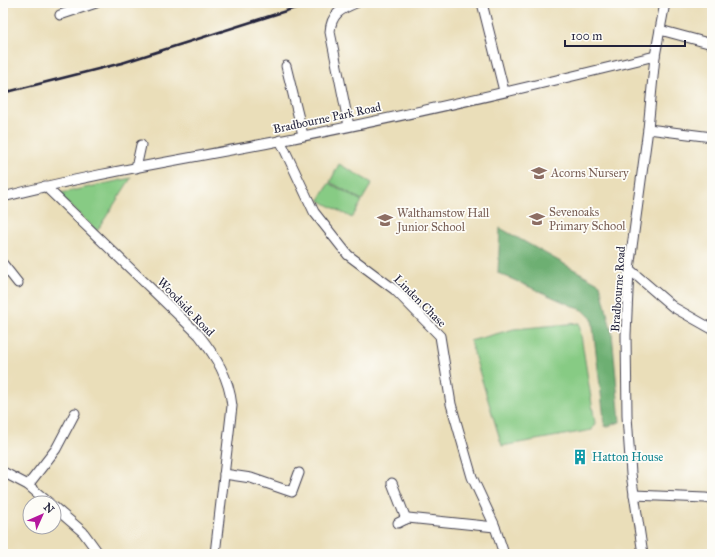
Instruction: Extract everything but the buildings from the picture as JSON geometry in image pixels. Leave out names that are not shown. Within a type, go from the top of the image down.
[{"type":"street","points":[[60,15],[96,3]]},
{"type":"street","points":[[349,126],[330,32],[332,21],[338,11],[356,3]]},
{"type":"street","points":[[482,3],[504,91]]},
{"type":"street","name":"Bradbourne Road","points":[[643,554],[634,495],[627,409],[626,335],[629,269],[648,129],[655,56],[665,3]]},
{"type":"street","points":[[660,30],[712,44]]},
{"type":"street","name":"Bradbourne Park Road","points":[[3,197],[45,186],[349,126],[541,84],[655,56]]},
{"type":"street","points":[[286,66],[303,135]]},
{"type":"street","points":[[648,129],[712,137]]},
{"type":"street","name":"Linden Chase","points":[[280,140],[314,212],[348,255],[395,290],[440,336],[453,412],[472,477],[495,527],[504,554]]},
{"type":"street","points":[[136,168],[141,145]]},
{"type":"street","name":"Woodside Road","points":[[45,186],[58,201],[199,335],[213,354],[227,381],[232,406],[215,554]]},
{"type":"street","points":[[3,264],[18,283]]},
{"type":"street","points":[[629,269],[673,307],[712,329]]},
{"type":"street","points":[[28,485],[56,449],[75,413]]},
{"type":"street","points":[[3,472],[28,485],[40,495]]},
{"type":"street","points":[[224,474],[251,478],[292,492],[299,473]]},
{"type":"street","points":[[392,484],[402,521],[495,527]]},
{"type":"street","points":[[634,495],[705,498],[712,500]]},
{"type":"street","points":[[62,515],[83,532],[99,554]]},
{"type":"green space","points":[[339,164],[372,183],[362,200],[330,182]]},
{"type":"green space","points":[[131,178],[97,231],[57,194]]},
{"type":"green space","points":[[329,183],[362,201],[352,218],[319,200]]},
{"type":"green space","points":[[500,228],[600,284],[612,333],[620,422],[605,427],[592,319],[584,311],[498,273]]},
{"type":"green space","points":[[579,323],[595,423],[592,430],[502,446],[470,341],[514,329]]},
{"type":"railway","points":[[3,93],[122,63],[311,3]]},
{"type":"place","name":"Acorns Nursery","points":[[539,173]]},
{"type":"place","name":"Sevenoaks Primary School","points":[[537,219]]},
{"type":"place","name":"Walthamstow Hall Junior School","points":[[385,220]]},
{"type":"place","name":"Hatton House","points":[[580,457]]}]
